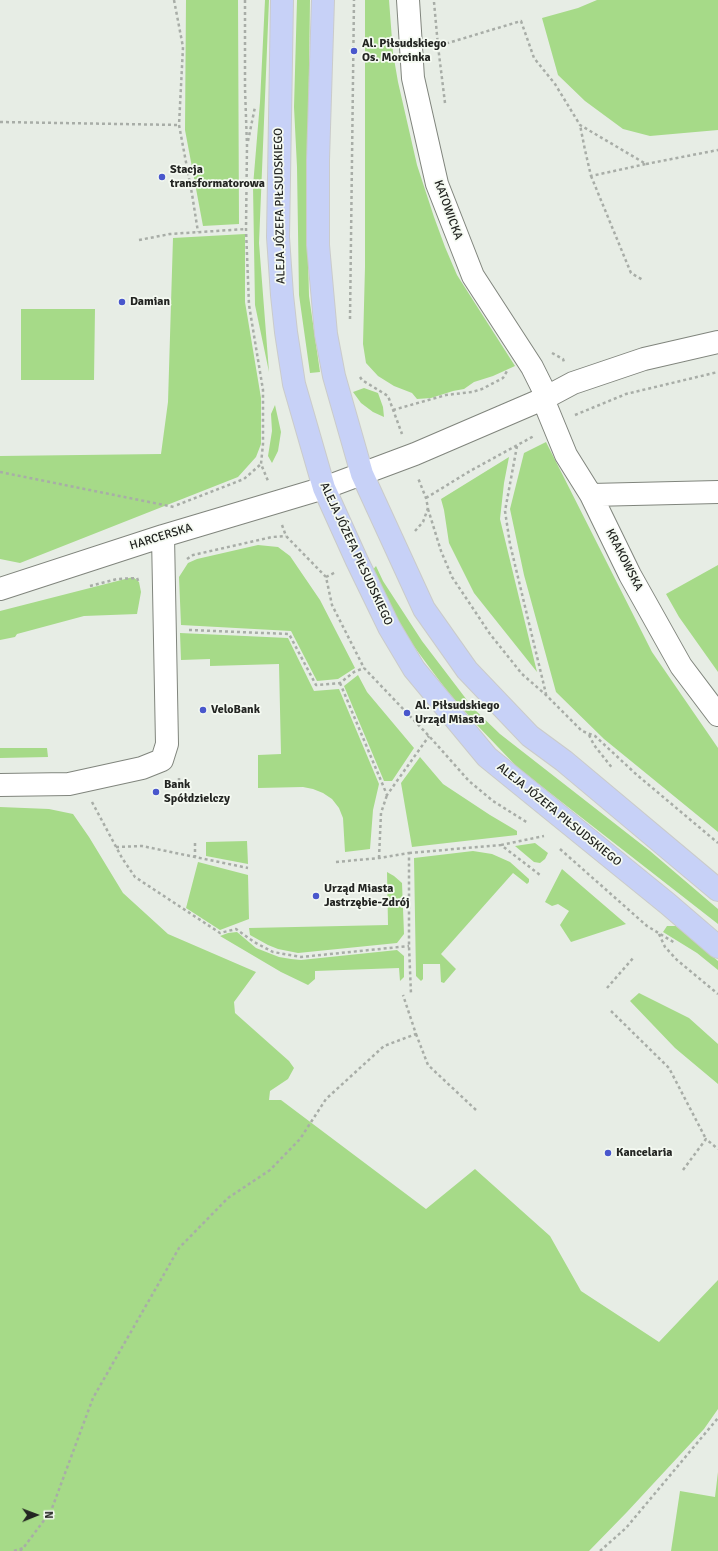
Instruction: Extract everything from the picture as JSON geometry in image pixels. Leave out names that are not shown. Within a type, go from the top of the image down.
[{"type":"main road","name":"ALEJA JÓZEFA PIŁSUDSKIEGO","points":[[282,0],[278,237],[282,295],[294,384],[324,488],[357,561],[392,633],[414,669],[488,757],[668,904],[718,947]]},
{"type":"main road","points":[[323,0],[318,160],[318,245],[326,334],[334,376],[362,474],[424,609],[467,670],[530,736],[564,762],[718,890]]},
{"type":"street","name":"KATOWICKA","points":[[408,0],[413,78],[437,184],[473,276],[532,367],[546,395],[543,399]]},
{"type":"street","points":[[362,474],[415,454],[543,399],[573,383],[644,359],[718,342]]},
{"type":"street","name":"KRAKOWSKA","points":[[543,399],[566,455],[591,495],[630,575],[681,666],[718,714]]},
{"type":"street","name":"HARCERSKA","points":[[0,589],[163,536],[324,488],[362,474]]},
{"type":"street","points":[[591,495],[718,492]]},
{"type":"street","points":[[0,785],[69,784],[142,768],[162,760],[167,744],[174,627],[164,592],[163,536]]},
{"type":"path","points":[[174,0],[182,47],[179,125],[198,232]]},
{"type":"path","points":[[245,0],[245,88],[247,146]]},
{"type":"path","points":[[350,320],[354,0]]},
{"type":"path","points":[[433,0],[445,107]]},
{"type":"path","points":[[438,46],[521,21],[534,58],[556,84],[580,125],[584,150],[592,176],[631,273],[643,280]]},
{"type":"path","points":[[0,122],[179,125]]},
{"type":"path","points":[[580,125],[646,164]]},
{"type":"path","points":[[592,176],[718,150]]},
{"type":"path","points":[[139,240],[170,234],[246,229]]},
{"type":"path","points":[[546,349],[563,359]]},
{"type":"path","points":[[393,410],[446,395],[472,392],[482,389],[503,378],[507,367]]},
{"type":"path","points":[[568,419],[582,411],[626,394],[718,372]]},
{"type":"path","points":[[359,375],[362,380],[388,396],[404,439]]},
{"type":"path","points":[[426,498],[470,471],[534,436]]},
{"type":"path","points":[[517,446],[506,511],[510,544],[546,695]]},
{"type":"path","points":[[0,472],[174,507]]},
{"type":"path","points":[[421,485],[441,551],[452,577],[490,634],[522,674],[546,695],[582,731],[595,736],[637,775],[718,843]]},
{"type":"path","points":[[410,535],[423,522],[428,508]]},
{"type":"path","points":[[182,562],[193,555],[272,537],[286,536]]},
{"type":"path","points":[[326,577],[340,570]]},
{"type":"path","points":[[89,587],[117,579],[137,578],[143,594],[164,592]]},
{"type":"path","points":[[174,627],[290,634],[316,685],[340,683],[354,672],[364,668]]},
{"type":"path","points":[[340,683],[387,795]]},
{"type":"path","points":[[379,858],[381,813],[387,795],[429,736]]},
{"type":"path","points":[[164,785],[179,785],[179,769]]},
{"type":"path","points":[[96,797],[90,800],[116,847],[136,877],[220,933],[236,929],[254,942],[273,952],[301,957],[409,946]]},
{"type":"path","points":[[336,862],[379,858],[409,853],[501,845],[544,836]]},
{"type":"path","points":[[195,843],[195,857]]},
{"type":"path","points":[[501,845],[540,876]]},
{"type":"path","points":[[116,847],[142,846],[248,868]]},
{"type":"path","points":[[409,853],[409,946],[411,994]]},
{"type":"path","points":[[659,934],[665,948],[718,994]]},
{"type":"path","points":[[607,988],[634,957]]},
{"type":"path","points":[[403,995],[428,1065],[476,1110]]},
{"type":"path","points":[[611,1010],[669,1068],[706,1139],[718,1149]]},
{"type":"path","points":[[20,1551],[24,1548],[51,1511],[93,1398],[179,1248],[228,1198],[270,1170],[300,1140],[326,1099],[384,1046],[416,1034]]},
{"type":"path","points":[[683,1170],[706,1139]]},
{"type":"path","points":[[600,1551],[626,1528],[718,1418]]},
{"type":"path","points":[[14,1551],[24,1548]]},
{"type":"green space","points":[[186,0],[238,0],[239,224],[203,226],[185,130]]},
{"type":"green space","points":[[265,0],[269,0],[259,243],[269,372],[255,305],[253,186],[260,102]]},
{"type":"green space","points":[[297,0],[310,0],[307,219],[309,296],[320,372],[310,373],[299,295],[297,167],[294,107]]},
{"type":"green space","points":[[365,0],[389,0],[393,53],[398,82],[417,165],[434,217],[457,275],[515,366],[493,376],[474,382],[464,389],[431,398],[417,399],[412,393],[394,386],[378,376],[366,363],[363,344],[365,267]]},
{"type":"green space","points":[[597,0],[718,0],[718,130],[650,136],[623,129],[585,101],[558,75],[542,18],[578,8]]},
{"type":"green space","points":[[245,234],[245,302],[261,398],[261,444],[256,457],[238,477],[20,563],[0,559],[0,456],[161,454],[168,402],[173,238]]},
{"type":"green space","points":[[21,309],[95,309],[94,380],[21,380]]},
{"type":"green space","points":[[364,388],[378,393],[383,407],[384,417],[373,412],[361,403],[353,392]]},
{"type":"green space","points":[[275,405],[281,432],[278,451],[272,463],[268,456],[272,431],[271,414]]},
{"type":"green space","points":[[546,442],[652,652],[718,748],[718,832],[604,739],[556,692],[524,575],[510,509],[524,453]]},
{"type":"green space","points":[[509,457],[504,483],[500,519],[537,672],[474,593],[449,543],[441,499]]},
{"type":"green space","points":[[258,545],[278,547],[290,556],[320,600],[355,668],[338,679],[317,681],[291,631],[181,625],[179,577],[188,563],[197,559]]},
{"type":"green space","points":[[718,565],[718,672],[679,617],[666,594]]},
{"type":"green space","points":[[376,566],[383,581],[422,641],[473,708],[500,734],[650,851],[718,909],[718,924],[518,768],[447,691],[401,629],[370,573]]},
{"type":"green space","points":[[133,577],[139,582],[141,592],[137,614],[84,616],[17,634],[15,637],[0,640],[0,611]]},
{"type":"green space","points":[[180,633],[288,638],[314,691],[339,689],[379,784],[373,810],[370,849],[345,852],[343,818],[339,808],[332,799],[323,793],[303,787],[258,788],[258,755],[281,754],[279,664],[210,666],[210,659],[181,660]]},
{"type":"green space","points":[[358,675],[367,692],[414,748],[392,781],[384,781],[344,686]]},
{"type":"green space","points":[[0,748],[47,748],[48,757],[0,758]]},
{"type":"green space","points":[[420,757],[443,784],[517,831],[517,835],[412,847],[401,783]]},
{"type":"green space","points":[[0,807],[49,809],[73,814],[89,837],[123,893],[168,934],[256,972],[234,1002],[235,1013],[289,1061],[294,1068],[288,1079],[270,1091],[269,1100],[281,1100],[426,1209],[475,1169],[550,1236],[581,1291],[659,1342],[718,1280],[718,1409],[704,1429],[589,1551],[0,1551]]},
{"type":"green space","points":[[247,841],[248,864],[206,856],[206,842]]},
{"type":"green space","points":[[535,843],[548,853],[545,859],[540,863],[534,862],[515,846]]},
{"type":"green space","points":[[473,851],[492,854],[510,862],[529,879],[529,882],[527,884],[513,873],[441,954],[456,969],[444,983],[441,982],[440,964],[423,964],[423,979],[421,981],[416,976],[414,858]]},
{"type":"green space","points":[[198,862],[248,875],[249,919],[220,930],[186,908]]},
{"type":"green space","points":[[562,869],[626,924],[571,942],[560,925],[569,911],[558,904],[552,906],[545,902]]},
{"type":"green space","points":[[387,872],[402,883],[404,934],[397,943],[298,953],[278,949],[250,935],[249,928],[388,925]]},
{"type":"green space","points":[[667,926],[676,926],[718,961],[718,970],[697,953],[663,932]]},
{"type":"green space","points":[[237,932],[256,948],[279,957],[291,959],[301,960],[397,950],[404,956],[404,977],[400,981],[399,968],[315,971],[315,979],[308,985],[281,972],[220,936]]},
{"type":"green space","points":[[639,993],[689,1018],[718,1044],[718,1084],[675,1048],[630,1001]]},
{"type":"green space","points":[[718,1472],[718,1551],[671,1551],[680,1491],[715,1497]]},
{"type":"place","name":"Al. Piłsudskiego Os. Morcinka","points":[[354,51]]},
{"type":"place","name":"Stacja transformatorowa","points":[[162,177]]},
{"type":"place","name":"Damian","points":[[122,302]]},
{"type":"place","name":"VeloBank","points":[[203,710]]},
{"type":"place","name":"Al. Piłsudskiego Urząd Miasta","points":[[407,713]]},
{"type":"place","name":"Bank Spółdzielczy","points":[[156,792]]},
{"type":"place","name":"Urząd Miasta Jastrzębie-Zdrój","points":[[316,896]]},
{"type":"place","name":"Kancelaria","points":[[608,1153]]}]
